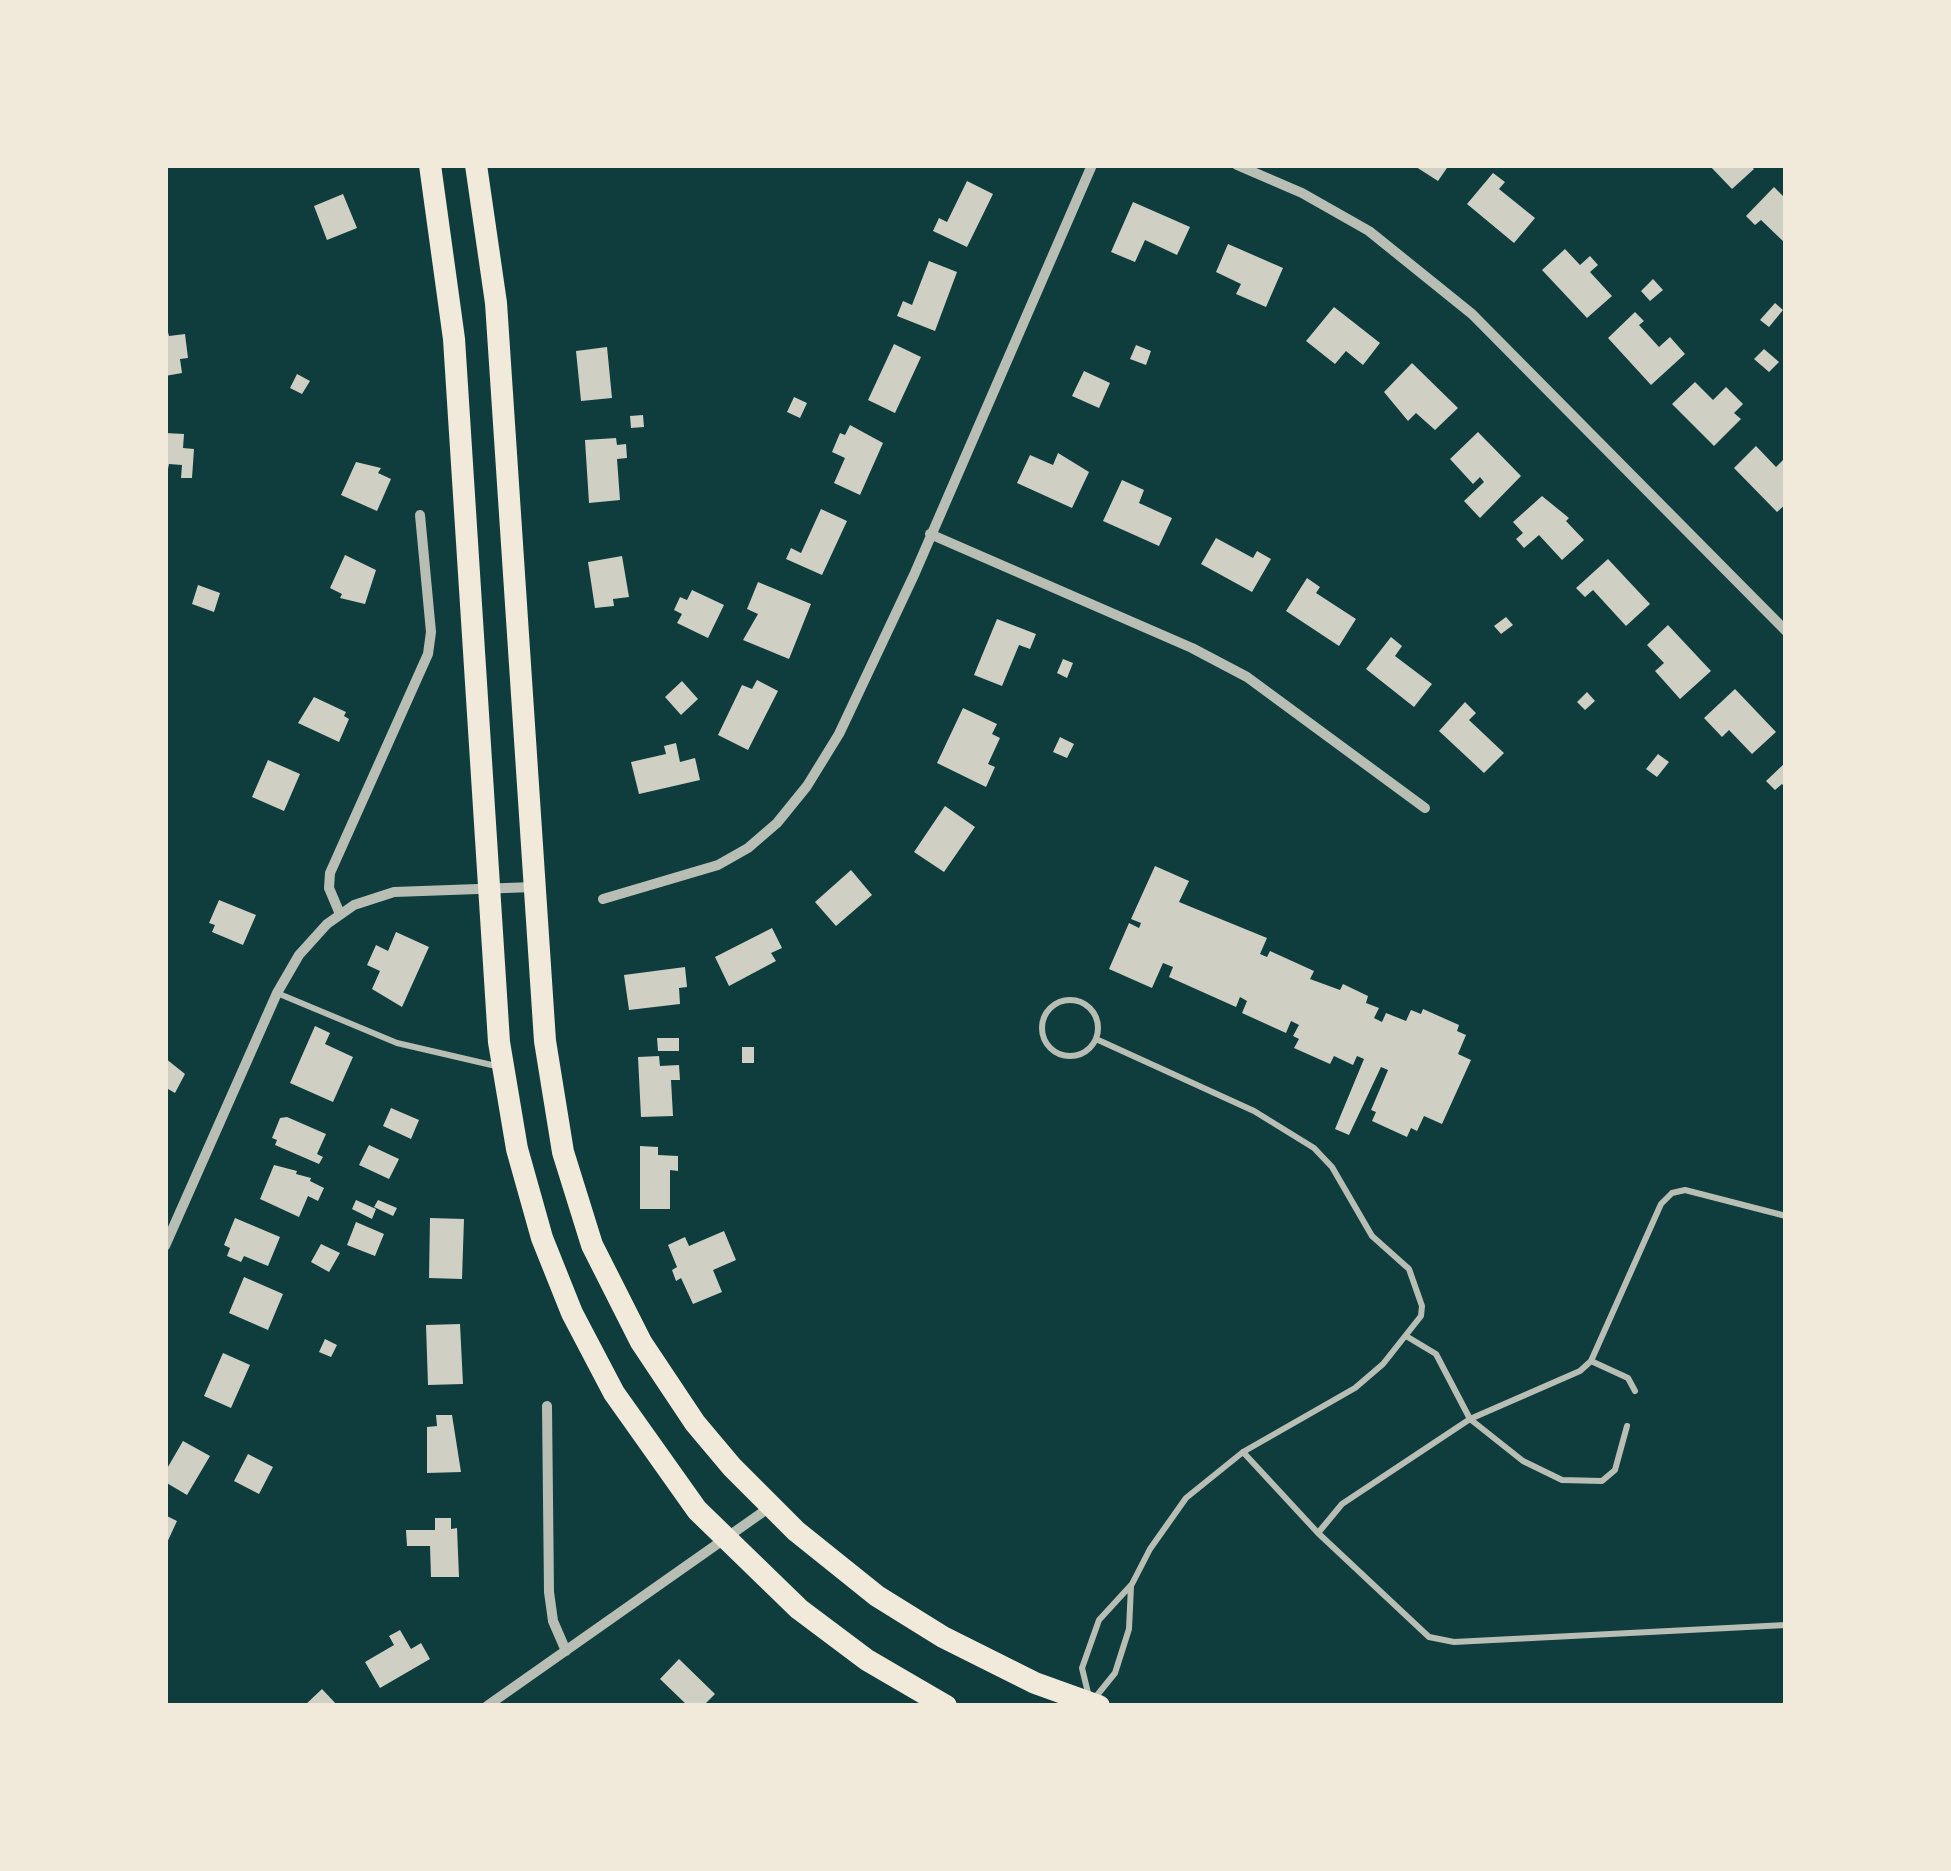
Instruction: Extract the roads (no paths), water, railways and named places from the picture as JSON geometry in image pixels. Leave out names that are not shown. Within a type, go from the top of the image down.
[{"type":"highway","points":[[430,165],[454,340],[502,1067],[528,1194],[572,1313],[636,1430],[726,1541],[832,1634],[937,1703]]},
{"type":"highway","points":[[476,165],[496,303],[534,887],[552,1096],[563,1152],[592,1245],[624,1311],[666,1381],[720,1452],[770,1508],[853,1578],[930,1629],[1018,1675],[1094,1705]]},
{"type":"street","points":[[603,899],[718,864],[748,848],[777,823],[839,734],[1092,165]]},
{"type":"street","points":[[1236,165],[1302,193],[1369,232],[1472,314],[1786,630]]},
{"type":"street","points":[[340,914],[329,888],[330,873],[428,654],[431,632],[420,515]]},
{"type":"street","points":[[930,534],[1192,648],[1247,677],[1425,808]]},
{"type":"street","points":[[165,1246],[277,992],[298,955],[340,914],[394,892],[534,887]]},
{"type":"street","points":[[547,1406],[549,1592],[553,1622],[566,1651]]},
{"type":"street","points":[[487,1706],[770,1508]]},
{"type":"lane","points":[[277,992],[397,1044],[502,1067]]},
{"type":"lane","points":[[1066,1000],[1080,1002],[1098,1024],[1096,1039],[1087,1051],[1074,1056],[1059,1055],[1048,1046],[1042,1032],[1043,1018],[1052,1006],[1066,1000]]},
{"type":"lane","points":[[1094,1705],[1082,1668],[1099,1620],[1132,1584],[1150,1548],[1186,1498],[1243,1452],[1355,1388],[1383,1364],[1421,1316],[1418,1282],[1372,1236],[1332,1166],[1314,1148],[1254,1111],[1096,1039]]},
{"type":"lane","points":[[1318,1533],[1342,1504],[1470,1419],[1580,1371],[1591,1361],[1661,1204],[1672,1193],[1686,1190],[1786,1216]]},
{"type":"lane","points":[[1406,1336],[1436,1354],[1470,1419],[1536,1468],[1562,1480],[1602,1481],[1614,1470],[1627,1426]]},
{"type":"lane","points":[[1591,1361],[1628,1378],[1635,1391]]},
{"type":"lane","points":[[1243,1452],[1318,1533],[1429,1637],[1454,1642],[1786,1625]]},
{"type":"lane","points":[[1094,1705],[1115,1673],[1129,1629],[1132,1584]]}]
